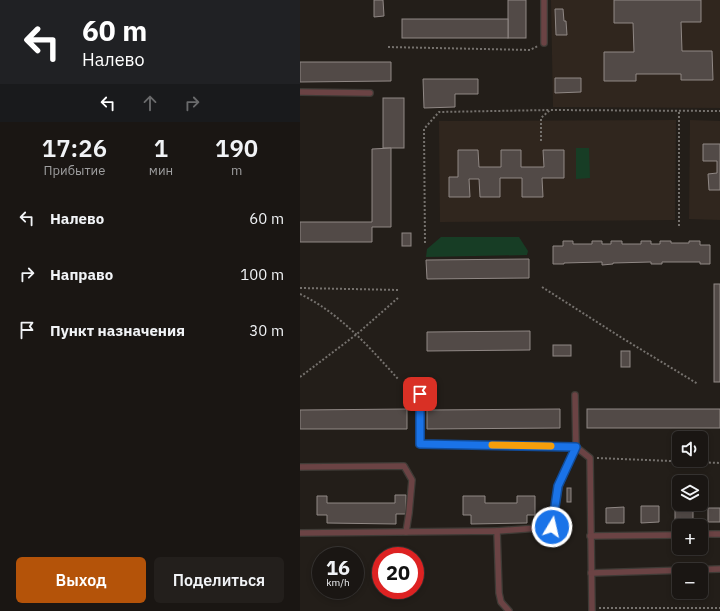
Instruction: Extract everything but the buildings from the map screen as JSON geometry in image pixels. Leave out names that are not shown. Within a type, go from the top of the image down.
[{"type":"lane","points":[[544,0],[544,43]]},
{"type":"lane","points":[[300,92],[370,93]]},
{"type":"lane","points":[[420,394],[420,444],[576,447],[590,458],[592,611]]},
{"type":"lane","points":[[300,533],[497,531],[552,527],[558,486],[576,447],[575,395]]},
{"type":"lane","points":[[300,467],[404,466],[412,480],[410,513],[406,532]]},
{"type":"lane","points":[[497,531],[499,593],[501,602],[509,611]]},
{"type":"lane","points":[[708,534],[720,534]]},
{"type":"lane","points":[[590,536],[672,535]]},
{"type":"lane","points":[[591,573],[720,569]]},
{"type":"path","points":[[388,47],[530,50],[544,43]]},
{"type":"path","points":[[541,141],[541,118],[550,110]]},
{"type":"path","points":[[425,243],[424,129],[439,112],[550,110],[720,111]]},
{"type":"path","points":[[679,111],[679,226]]},
{"type":"path","points":[[542,287],[698,384]]},
{"type":"path","points":[[300,288],[400,290]]},
{"type":"path","points":[[300,294],[312,300],[357,334],[399,380]]},
{"type":"path","points":[[300,376],[357,334],[399,297]]},
{"type":"path","points":[[590,458],[720,463]]},
{"type":"path","points":[[599,608],[720,608]]},
{"type":"shaded area","points":[[551,0],[720,0],[720,108],[553,107]]},
{"type":"shaded area","points":[[676,120],[675,220],[440,222],[439,121]]},
{"type":"shaded area","points":[[690,120],[720,121],[720,220],[689,219]]},
{"type":"green space","points":[[576,148],[589,148],[590,178],[576,179]]},
{"type":"green space","points":[[441,237],[519,237],[528,251],[527,255],[426,257],[427,249]]},
{"type":"slow traffic","points":[[492,445],[551,446]]},
{"type":"route","points":[[420,394],[420,444],[576,447],[558,486],[552,527]]}]
